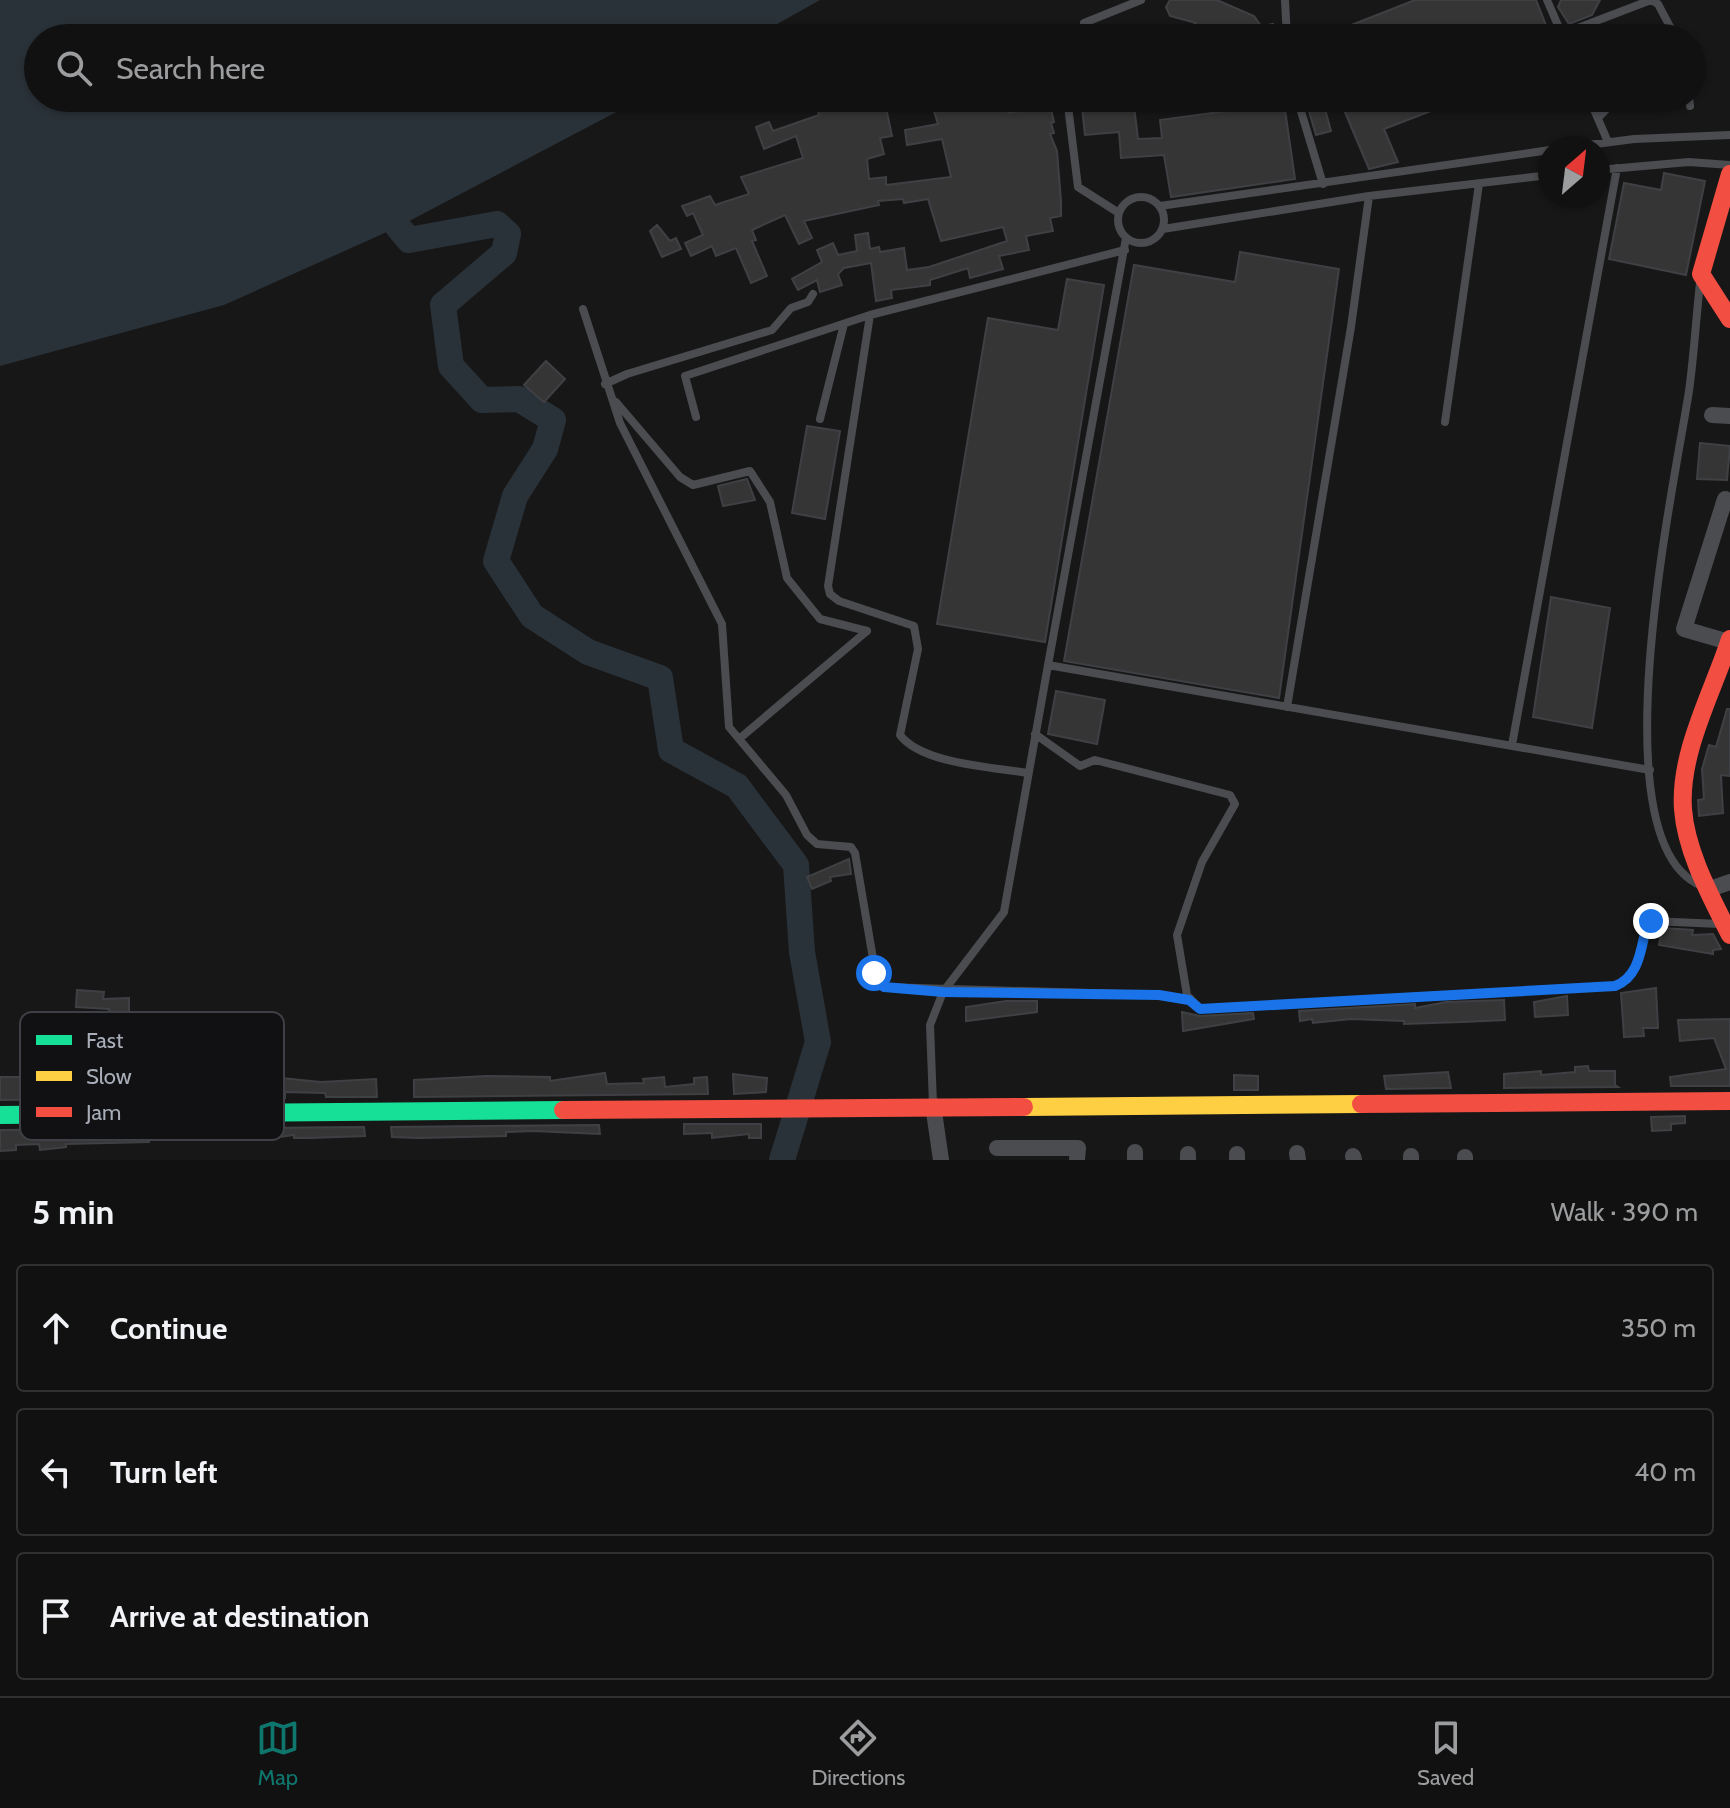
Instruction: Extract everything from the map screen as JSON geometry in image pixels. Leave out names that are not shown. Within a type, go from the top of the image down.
[{"type":"street","points":[[1730,174],[1701,274],[1730,319]]},
{"type":"street","points":[[1712,415],[1730,416]]},
{"type":"street","points":[[1725,499],[1684,629],[1730,641],[1726,665],[1691,761],[1683,808],[1727,930]]},
{"type":"street","points":[[1710,889],[1730,882]]},
{"type":"street","points":[[284,1112],[933,1105],[1569,1105],[1730,1101]]},
{"type":"street","points":[[933,1105],[941,1160]]},
{"type":"street","points":[[0,1115],[20,1115]]},
{"type":"street","points":[[997,1148],[1078,1148],[1077,1160]]},
{"type":"lane","points":[[1084,23],[1141,0]]},
{"type":"lane","points":[[1285,0],[1286,24]]},
{"type":"lane","points":[[1547,0],[1558,24]]},
{"type":"lane","points":[[1592,24],[1651,0],[1658,4],[1669,24]]},
{"type":"lane","points":[[1069,112],[1078,187],[1119,213]]},
{"type":"lane","points":[[1301,112],[1323,184]]},
{"type":"lane","points":[[1595,112],[1606,136]]},
{"type":"lane","points":[[1598,118],[1604,112]]},
{"type":"lane","points":[[1610,142],[1730,135]]},
{"type":"lane","points":[[1160,206],[1538,152]]},
{"type":"lane","points":[[1610,169],[1689,162],[1730,165]]},
{"type":"lane","points":[[1512,745],[1617,168]]},
{"type":"lane","points":[[1126,238],[1147,243],[1163,229],[1369,196],[1538,177]]},
{"type":"lane","points":[[1445,422],[1479,184]]},
{"type":"lane","points":[[1287,707],[1351,327],[1369,196]]},
{"type":"lane","points":[[933,1105],[930,1025],[943,992],[1004,912],[1125,250],[1126,238],[1119,227],[1119,213],[1134,198],[1148,198],[1160,206],[1165,217],[1163,229]]},
{"type":"lane","points":[[696,417],[685,376],[870,315],[1125,250]]},
{"type":"lane","points":[[1701,274],[1689,391],[1652,616],[1648,661],[1650,770],[1656,820],[1665,850],[1679,874],[1710,889]]},
{"type":"lane","points":[[605,384],[627,374],[772,330],[791,308],[808,302],[813,294]]},
{"type":"lane","points":[[583,309],[600,353],[605,384],[620,423],[722,624],[729,727],[786,795],[807,835],[817,844],[851,847],[855,853],[877,982],[884,987],[943,992],[1144,995],[1189,1000],[1200,1009],[1615,986],[1628,980],[1635,970],[1647,924],[1651,921],[1727,930]]},
{"type":"lane","points":[[870,315],[828,586],[830,594],[839,601],[902,619],[914,626],[918,649],[900,719],[900,735],[908,746],[950,760],[1028,773]]},
{"type":"lane","points":[[820,419],[844,324]]},
{"type":"lane","points":[[610,395],[680,477],[693,485],[750,471],[770,502],[787,578],[820,619],[867,631],[739,739]]},
{"type":"lane","points":[[1048,665],[1650,770]]},
{"type":"lane","points":[[1035,734],[1080,766],[1095,760],[1230,795],[1235,804],[1202,862],[1177,935],[1189,1000]]},
{"type":"shaded area","points":[[0,0],[820,0],[777,24],[24,24],[24,112],[616,112],[398,227],[224,305],[0,366]]},
{"type":"building","points":[[1170,0],[1217,0],[1254,16],[1260,24],[1195,24],[1170,16],[1166,7]]},
{"type":"building","points":[[1415,0],[1536,0],[1545,24],[1354,24]]},
{"type":"building","points":[[1561,0],[1600,0],[1592,15],[1569,24],[1558,7]]},
{"type":"building","points":[[818,112],[887,112],[892,136],[880,138],[884,154],[867,159],[869,179],[886,177],[886,185],[951,177],[942,139],[907,145],[905,130],[938,124],[934,112],[1052,112],[1054,133],[1050,134],[1057,151],[1061,216],[1050,218],[1053,231],[1026,236],[1029,250],[999,256],[1003,269],[970,278],[968,268],[930,280],[930,285],[891,290],[892,298],[876,301],[871,263],[844,268],[838,274],[842,285],[820,292],[817,280],[798,290],[792,279],[822,262],[817,250],[833,243],[838,255],[857,251],[855,235],[868,233],[870,249],[879,247],[880,252],[904,248],[907,270],[929,267],[1007,241],[1003,227],[941,241],[928,199],[904,203],[903,199],[878,201],[879,205],[804,221],[812,238],[799,244],[785,215],[752,230],[756,240],[752,241],[767,276],[751,283],[736,248],[716,256],[712,246],[691,256],[685,243],[703,235],[693,213],[687,216],[682,206],[710,196],[715,205],[749,194],[741,177],[803,158],[796,136],[764,149],[756,127],[769,122],[773,131],[819,115]]},
{"type":"building","points":[[1083,112],[1135,112],[1138,139],[1162,138],[1160,120],[1218,112],[1285,112],[1295,179],[1171,197],[1164,155],[1121,158],[1119,132],[1085,135]]},
{"type":"building","points":[[1309,112],[1326,112],[1331,131],[1316,135]]},
{"type":"building","points":[[1345,112],[1428,112],[1384,129],[1398,162],[1369,169]]},
{"type":"building","points":[[1664,173],[1705,181],[1686,275],[1609,259],[1624,183],[1661,190]]},
{"type":"building","points":[[657,225],[670,241],[676,238],[681,249],[662,257],[650,231]]},
{"type":"building","points":[[1240,252],[1339,269],[1279,698],[1064,661],[1134,265],[1235,282]]},
{"type":"building","points":[[1067,279],[1104,285],[1045,642],[937,624],[988,318],[1058,330]]},
{"type":"building","points":[[546,361],[565,379],[544,402],[524,385]]},
{"type":"building","points":[[807,426],[840,431],[825,519],[792,513]]},
{"type":"building","points":[[1700,443],[1730,446],[1727,480],[1697,479]]},
{"type":"building","points":[[747,479],[755,500],[723,506],[718,486]]},
{"type":"building","points":[[1551,597],[1610,608],[1592,728],[1533,717]]},
{"type":"building","points":[[1056,691],[1105,700],[1097,744],[1048,734]]},
{"type":"building","points":[[1727,709],[1730,709],[1730,776],[1721,775],[1723,813],[1699,816],[1698,800],[1704,799],[1702,769],[1709,745],[1716,747]]},
{"type":"building","points":[[849,859],[851,874],[830,877],[831,881],[812,889],[807,877]]},
{"type":"building","points":[[1662,928],[1693,930],[1692,935],[1713,934],[1721,949],[1713,950],[1713,954],[1659,945]]},
{"type":"building","points":[[1656,988],[1658,1028],[1643,1028],[1644,1036],[1624,1037],[1621,993]]},
{"type":"building","points":[[77,990],[104,992],[103,999],[129,998],[129,1012],[76,1007]]},
{"type":"building","points":[[1567,996],[1568,1015],[1535,1017],[1534,1002]]},
{"type":"building","points":[[1504,1000],[1505,1020],[1404,1024],[1404,1021],[1351,1019],[1313,1023],[1312,1019],[1300,1021],[1299,1011],[1415,1004],[1415,1008],[1446,1002]]},
{"type":"building","points":[[1006,1001],[1037,1001],[1037,1012],[966,1021],[966,1007]]},
{"type":"building","points":[[1182,1012],[1200,1016],[1253,1013],[1254,1019],[1183,1031]]},
{"type":"building","points":[[1730,1019],[1730,1086],[1671,1086],[1670,1077],[1726,1069],[1714,1038],[1680,1041],[1678,1020]]},
{"type":"building","points":[[1588,1066],[1589,1071],[1615,1071],[1615,1085],[1618,1087],[1504,1088],[1504,1074],[1575,1072],[1575,1067]]},
{"type":"building","points":[[1448,1072],[1451,1088],[1386,1089],[1384,1076]]},
{"type":"building","points":[[605,1073],[607,1084],[644,1083],[643,1079],[664,1077],[665,1087],[694,1084],[694,1078],[707,1077],[708,1094],[414,1097],[414,1080],[486,1076],[550,1077],[550,1081]]},
{"type":"building","points":[[733,1074],[767,1078],[766,1092],[734,1094]]},
{"type":"building","points":[[1234,1075],[1258,1076],[1258,1090],[1234,1090]]},
{"type":"building","points":[[0,1077],[20,1077],[20,1100],[0,1100]]},
{"type":"building","points":[[284,1078],[321,1082],[376,1079],[377,1097],[326,1097],[325,1093],[285,1092],[285,1098]]},
{"type":"building","points":[[1685,1116],[1685,1123],[1671,1124],[1671,1130],[1652,1131],[1651,1117]]},
{"type":"building","points":[[684,1124],[761,1124],[761,1138],[749,1138],[749,1134],[712,1138],[712,1133],[684,1134]]},
{"type":"building","points":[[599,1125],[600,1134],[533,1131],[506,1132],[506,1136],[418,1138],[392,1137],[391,1127]]},
{"type":"building","points":[[364,1127],[365,1136],[294,1138],[294,1135],[284,1136],[284,1128]]},
{"type":"building","points":[[0,1130],[20,1130],[20,1140],[149,1142],[66,1144],[66,1147],[40,1150],[39,1144],[16,1145],[16,1150],[0,1151]]},
{"type":"waterway","points":[[398,227],[409,240],[497,224],[508,234],[504,253],[443,305],[451,366],[482,400],[519,399],[553,420],[545,449],[515,496],[496,561],[532,616],[588,652],[660,678],[671,750],[737,786],[796,865],[802,952],[818,1042],[782,1160]]},
{"type":"traffic: fast","points":[[284,1112],[563,1110]]},
{"type":"traffic: fast","points":[[0,1115],[20,1115]]},
{"type":"traffic: slow","points":[[1024,1107],[1361,1104]]},
{"type":"traffic: jam","points":[[1730,174],[1701,274],[1730,319]]},
{"type":"traffic: jam","points":[[1730,639],[1692,744],[1683,788],[1685,825],[1694,858],[1730,935]]},
{"type":"traffic: jam","points":[[1361,1104],[1730,1101]]},
{"type":"traffic: jam","points":[[563,1110],[1024,1107]]},
{"type":"route","points":[[874,973],[877,982],[884,987],[943,992],[1002,990],[1159,995],[1189,1000],[1200,1009],[1615,986],[1628,980],[1635,970],[1647,924],[1651,921]]}]
